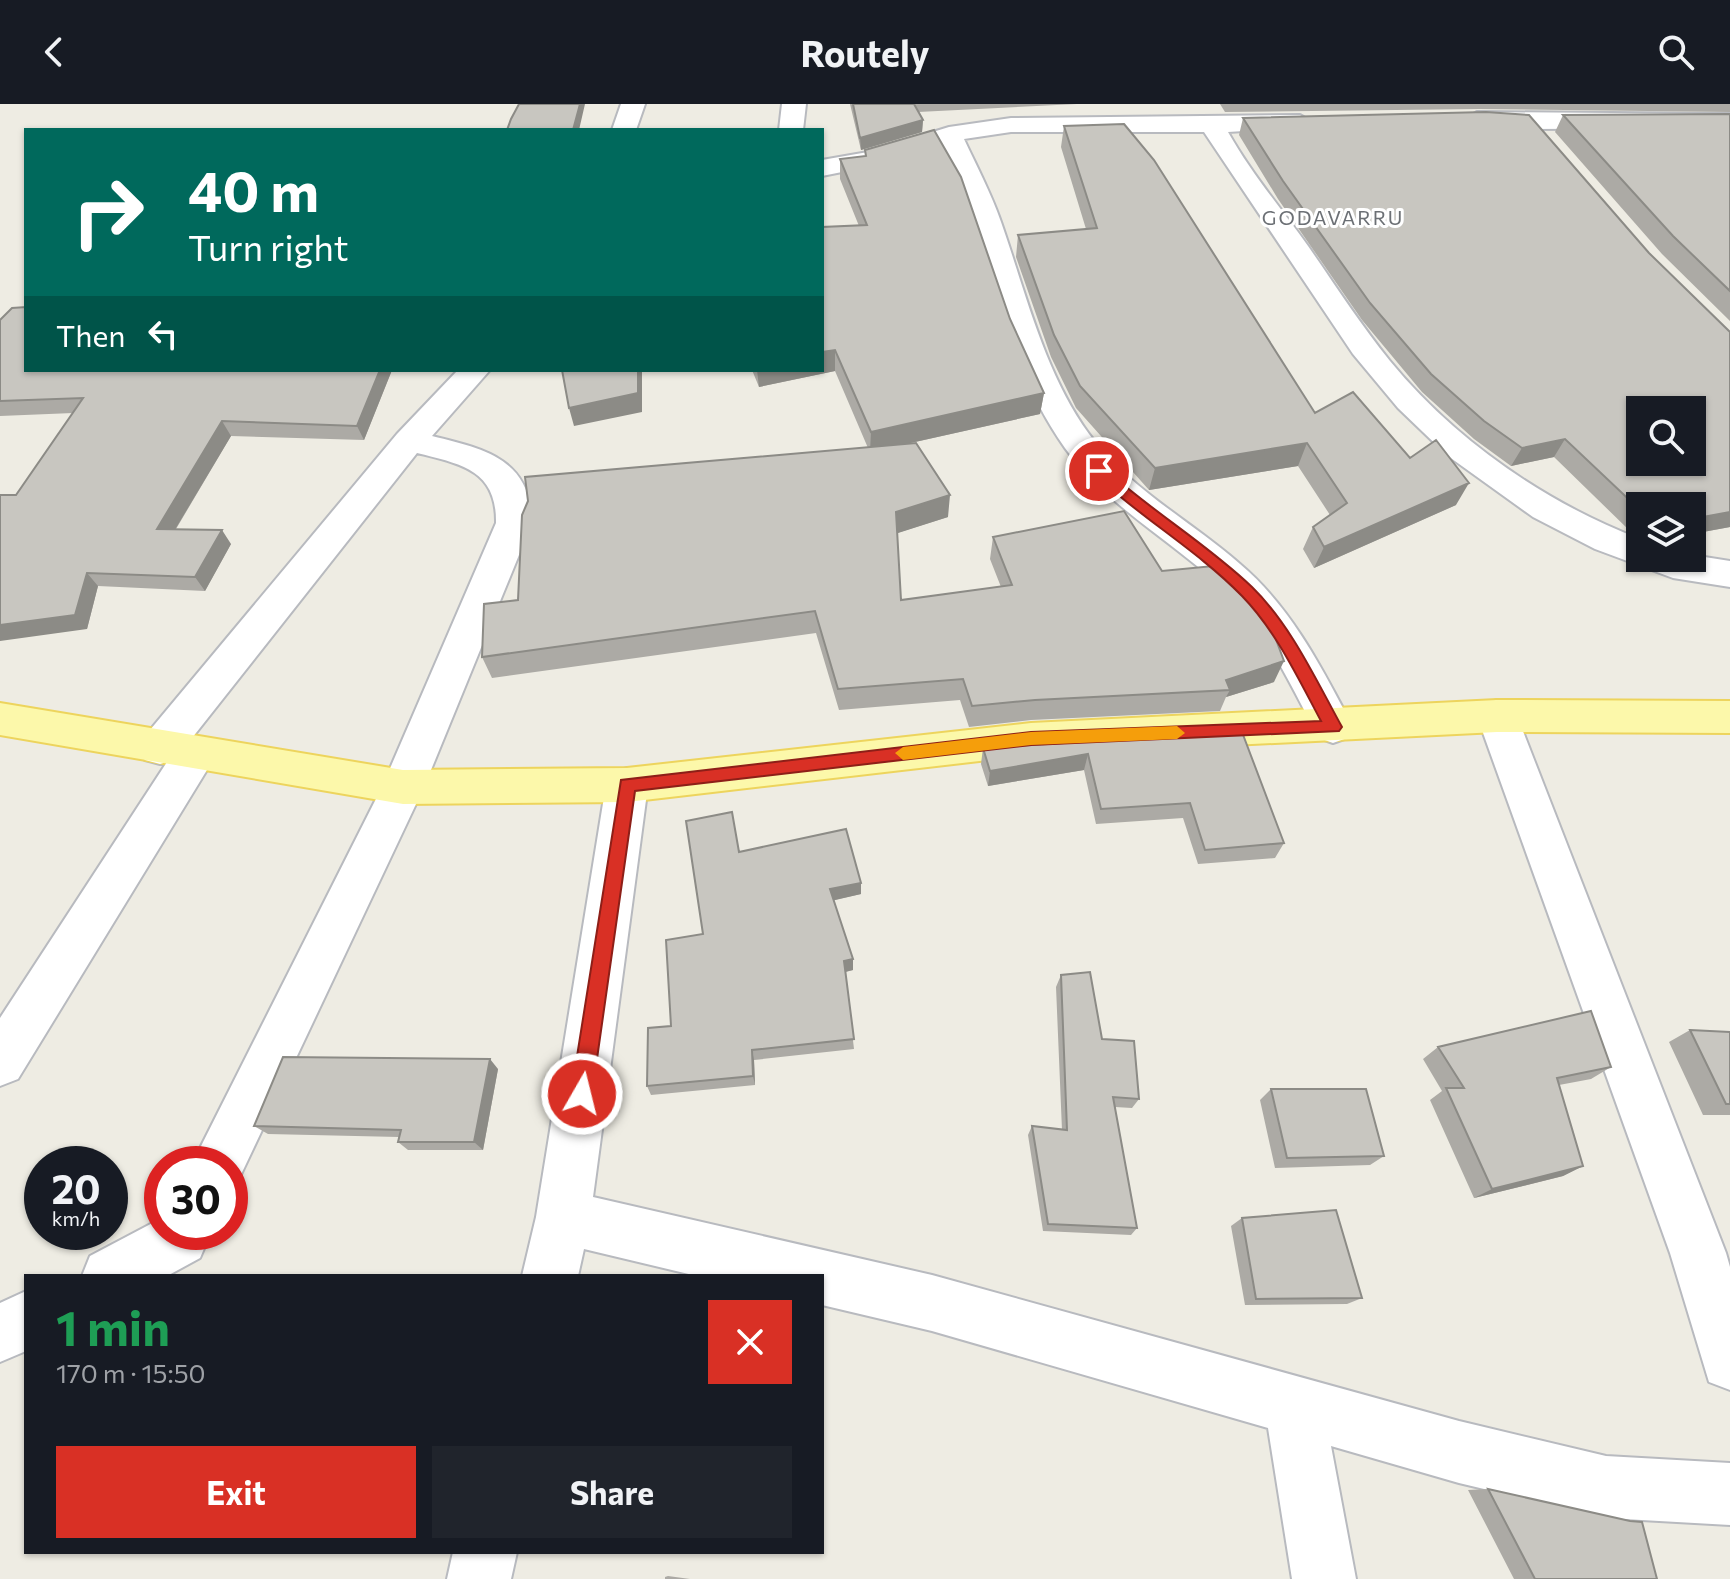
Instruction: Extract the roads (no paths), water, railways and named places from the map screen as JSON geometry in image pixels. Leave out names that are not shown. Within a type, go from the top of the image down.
[{"type":"main road","points":[[0,719],[403,787],[627,785],[1031,739],[1333,727],[1497,716],[1730,717]]},
{"type":"street","points":[[625,128],[633,104]]},
{"type":"street","points":[[791,128],[794,104]]},
{"type":"street","points":[[824,168],[873,159],[949,134],[1102,114],[1212,125],[1331,120]]},
{"type":"street","points":[[1465,114],[1709,115]]},
{"type":"street","points":[[1546,116],[1549,146]]},
{"type":"street","points":[[1212,125],[1235,169],[1295,247],[1346,322],[1408,400],[1480,465],[1538,505],[1626,546]]},
{"type":"street","points":[[949,134],[988,221],[1005,282],[1046,390],[1076,440],[1099,471],[1130,500],[1202,551],[1249,594],[1281,634],[1333,727]]},
{"type":"street","points":[[0,1062],[177,750],[409,441],[473,372]]},
{"type":"street","points":[[227,1146],[403,787],[514,523],[517,505],[499,472],[478,460],[409,441]]},
{"type":"street","points":[[1706,570],[1730,574]]},
{"type":"street","points":[[1497,716],[1698,1253],[1730,1361]]},
{"type":"street","points":[[550,1274],[563,1217],[627,785]]},
{"type":"street","points":[[563,1217],[806,1274]]},
{"type":"street","points":[[114,1274],[160,1250]]},
{"type":"street","points":[[824,1278],[932,1303],[1459,1452],[1606,1487],[1730,1494]]},
{"type":"street","points":[[0,1333],[24,1321]]},
{"type":"street","points":[[1294,1405],[1324,1579]]},
{"type":"street","points":[[479,1579],[485,1554]]},
{"type":"district","name":"GODAVARRU","points":[[1333,218]]}]
